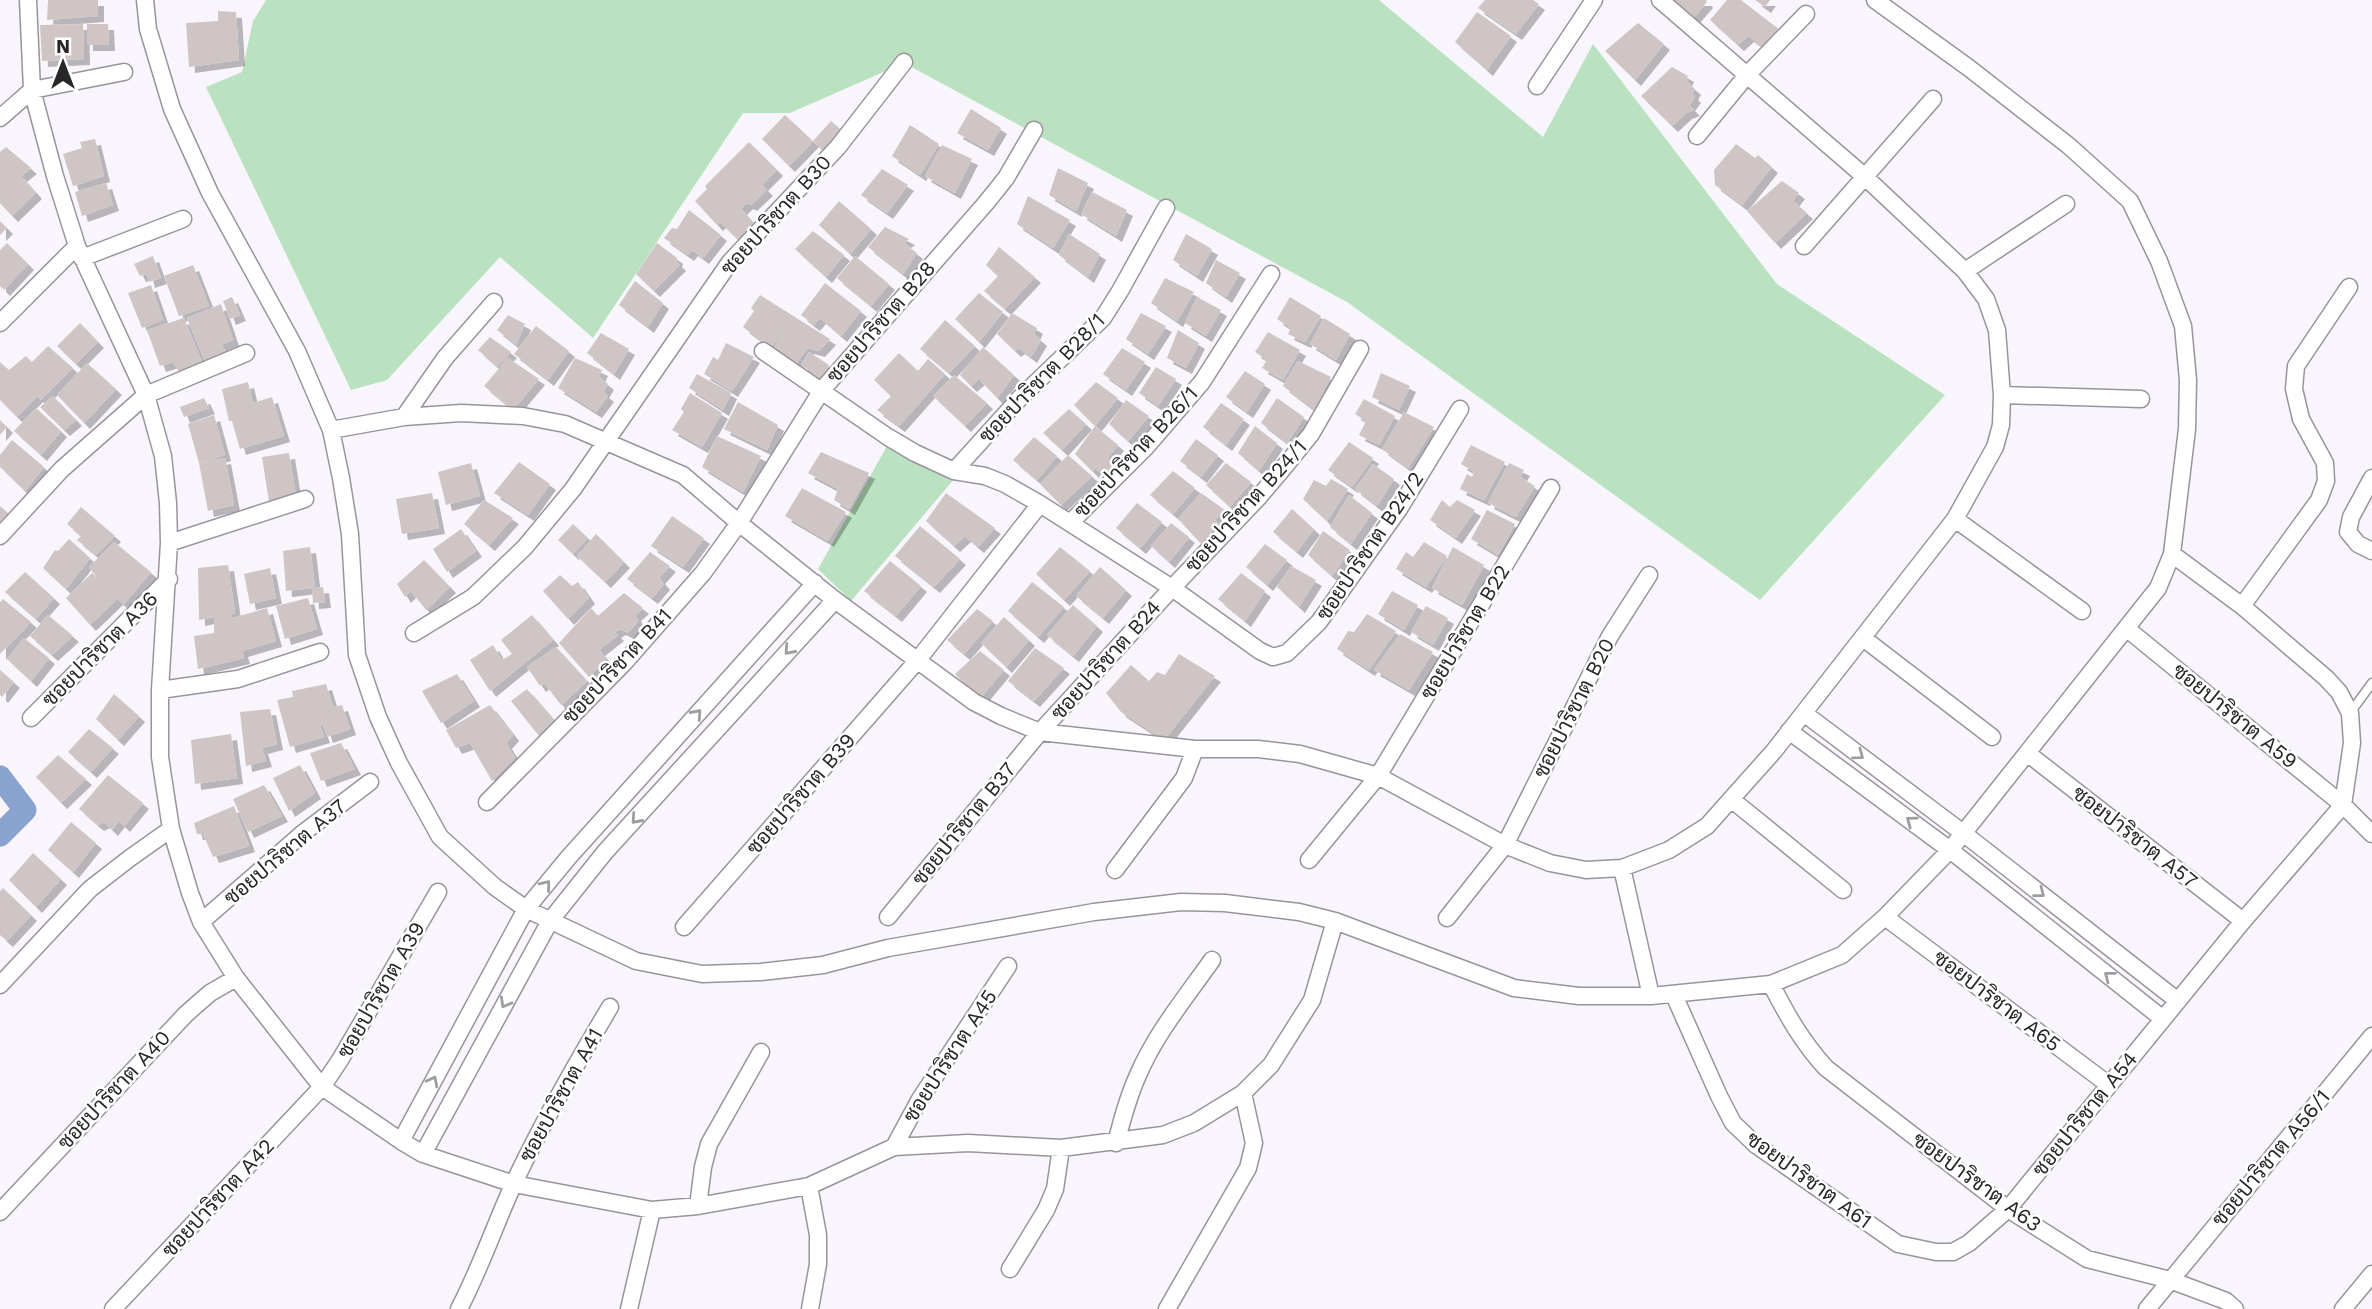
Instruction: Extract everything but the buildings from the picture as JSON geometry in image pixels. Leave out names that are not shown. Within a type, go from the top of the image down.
[{"type":"street","points":[[28,0],[32,90],[80,252],[146,395],[163,456],[168,503],[169,579],[160,690],[160,757],[171,830],[201,922],[236,978],[322,1087],[401,1142],[423,1154],[514,1184],[652,1210],[698,1206],[809,1186],[894,1147],[968,1143],[1061,1148],[1116,1143],[1163,1135],[1194,1123],[1243,1093],[1271,1065],[1312,1000],[1335,921]]},
{"type":"street","points":[[145,0],[148,29],[172,109],[210,193],[297,351],[331,430],[350,534],[357,655],[378,717],[399,763],[439,837],[495,887],[526,909],[636,961],[702,974],[761,972],[823,965],[888,948],[1094,912],[1181,902],[1225,903],[1298,912],[1335,921],[1514,988],[1579,996],[1674,995],[1771,984],[1842,955],[1885,917],[1950,850],[2158,589],[2172,554],[2187,429],[2188,380],[2183,326],[2159,261],[2130,201],[2059,138],[1875,0]]},
{"type":"street","points":[[1537,86],[1594,0]]},
{"type":"street","points":[[331,430],[404,417],[461,413],[523,416],[565,424],[683,475],[835,600],[974,702],[1001,716],[1041,732],[1195,749],[1258,749],[1300,754],[1378,776],[1505,845],[1550,863],[1586,870],[1622,868],[1689,839],[1707,826],[1789,732],[1955,519],[1995,447],[2001,425],[2002,395],[1997,330],[1986,299],[1965,271],[1864,176],[1660,0]]},
{"type":"street","points":[[1697,135],[1747,75],[1806,14]]},
{"type":"street","name":"ซอยปาริชาต B30","points":[[414,633],[473,597],[525,547],[573,489],[730,262],[838,147],[904,62]]},
{"type":"street","points":[[0,118],[32,90],[124,72]]},
{"type":"street","points":[[1804,246],[1933,99]]},
{"type":"street","name":"ซอยปาริชาต B28","points":[[739,523],[822,390],[986,203],[1006,178],[1034,130]]},
{"type":"street","points":[[1965,271],[2066,204]]},
{"type":"street","name":"ซอยปาริชาต B28/1","points":[[954,471],[1019,399],[1103,318],[1166,208]]},
{"type":"street","points":[[0,323],[80,252],[183,219]]},
{"type":"street","name":"ซอยปาริชาต B26/1","points":[[1070,523],[1146,447],[1202,382],[1271,274]]},
{"type":"street","points":[[2242,606],[2319,500],[2326,481],[2325,463],[2301,419],[2294,389],[2296,366],[2349,287]]},
{"type":"street","points":[[404,417],[445,358],[494,302]]},
{"type":"street","name":"ซอยปาริชาต B24/1","points":[[1172,588],[1258,498],[1311,434],[1360,349]]},
{"type":"street","points":[[763,351],[915,453],[954,471],[985,476],[1005,484],[1172,588]]},
{"type":"street","points":[[0,536],[62,469],[146,395],[246,353]]},
{"type":"street","points":[[2002,395],[2141,399]]},
{"type":"street","name":"ซอยปาริชาต B24/2","points":[[1172,588],[1260,651],[1273,657],[1287,653],[1319,622],[1399,509],[1460,409]]},
{"type":"street","points":[[2372,478],[2351,517],[2348,532],[2358,544],[2372,551]]},
{"type":"street","name":"ซอยปาริชาต B22","points":[[1309,860],[1378,776],[1551,488]]},
{"type":"street","points":[[169,543],[305,499]]},
{"type":"street","name":"ซอยปาริชาต B39","points":[[684,928],[917,661],[1040,504]]},
{"type":"street","points":[[1955,519],[2082,611]]},
{"type":"street","name":"ซอยปาริชาต B41","points":[[487,802],[624,663],[703,573],[739,523]]},
{"type":"street","points":[[2172,554],[2242,606],[2339,692],[2350,713],[2352,743],[2343,804]]},
{"type":"street","name":"ซอยปาริชาต B20","points":[[1447,918],[1505,845],[1610,636],[1649,575]]},
{"type":"street","name":"ซอยปาริชาต A36","points":[[31,718],[169,579]]},
{"type":"street","points":[[401,1142],[526,909],[568,858],[815,583]]},
{"type":"street","name":"ซอยปาริชาต B24","points":[[1041,732],[1172,588]]},
{"type":"street","points":[[423,1154],[550,921],[605,852],[835,600]]},
{"type":"street","name":"ซอยปาริชาต A59","points":[[2126,628],[2343,804],[2372,834]]},
{"type":"street","points":[[1863,638],[1992,737]]},
{"type":"street","points":[[160,690],[238,679],[320,652]]},
{"type":"street","points":[[1804,714],[1963,833],[2178,1001]]},
{"type":"street","name":"ซอยปาริชาต B37","points":[[888,917],[1041,732]]},
{"type":"street","points":[[1789,732],[1950,850],[2163,1019]]},
{"type":"street","points":[[1115,870],[1184,778],[1195,749]]},
{"type":"street","name":"ซอยปาริชาต A57","points":[[2027,753],[2243,921]]},
{"type":"street","name":"ซอยปาริชาต A37","points":[[201,922],[303,833],[370,782]]},
{"type":"street","points":[[1731,799],[1843,890]]},
{"type":"street","name":"ซอยปาริชาต A54","points":[[2008,1209],[2243,921],[2343,804]]},
{"type":"street","points":[[0,985],[90,889],[171,830]]},
{"type":"street","points":[[1622,868],[1651,996]]},
{"type":"street","name":"ซอยปาริชาต A39","points":[[322,1087],[438,892]]},
{"type":"street","name":"ซอยปาริชาต A65","points":[[1885,917],[2109,1085]]},
{"type":"street","points":[[1116,1143],[1138,1074],[1165,1027],[1212,960]]},
{"type":"street","name":"ซอยปาริชาต A45","points":[[894,1147],[920,1099],[1008,966]]},
{"type":"street","name":"ซอยปาริชาต A40","points":[[0,1212],[186,1014],[210,993],[236,978]]},
{"type":"street","name":"ซอยปาริชาต A63","points":[[1771,984],[1792,1025],[1826,1068],[2008,1209],[2087,1259],[2170,1280],[2226,1301],[2235,1309]]},
{"type":"street","name":"ซอยปาริชาต A61","points":[[1674,995],[1719,1096],[1734,1123],[1756,1145],[1898,1244],[1936,1252],[1953,1252],[1969,1243],[2008,1209]]},
{"type":"street","name":"ซอยปาริชาต A41","points":[[459,1309],[478,1272],[514,1184],[565,1082],[610,1007]]},
{"type":"street","name":"ซอยปาริชาต A56/1","points":[[2147,1309],[2372,1036]]},
{"type":"street","points":[[698,1206],[709,1144],[761,1052]]},
{"type":"street","name":"ซอยปาริชาต A42","points":[[113,1309],[322,1087]]},
{"type":"street","points":[[1167,1309],[1248,1168],[1254,1143],[1243,1093]]},
{"type":"street","points":[[1010,1269],[1046,1210],[1055,1189],[1061,1148]]},
{"type":"street","points":[[809,1186],[818,1235],[818,1264],[810,1309]]},
{"type":"street","points":[[629,1309],[652,1210]]},
{"type":"street","points":[[2343,1309],[2372,1274]]},
{"type":"lane","points":[[2350,713],[2372,683]]},
{"type":"green space","points":[[266,0],[1379,0],[1543,137],[1593,44],[1777,284],[1945,395],[1760,600],[1347,302],[904,63],[790,113],[743,113],[593,338],[500,257],[387,380],[351,390],[206,87],[242,72],[253,21]]},
{"type":"green space","points":[[887,446],[955,478],[851,601],[818,569]]},
{"type":"waterway","points":[[0,777],[25,810],[0,835]]}]
